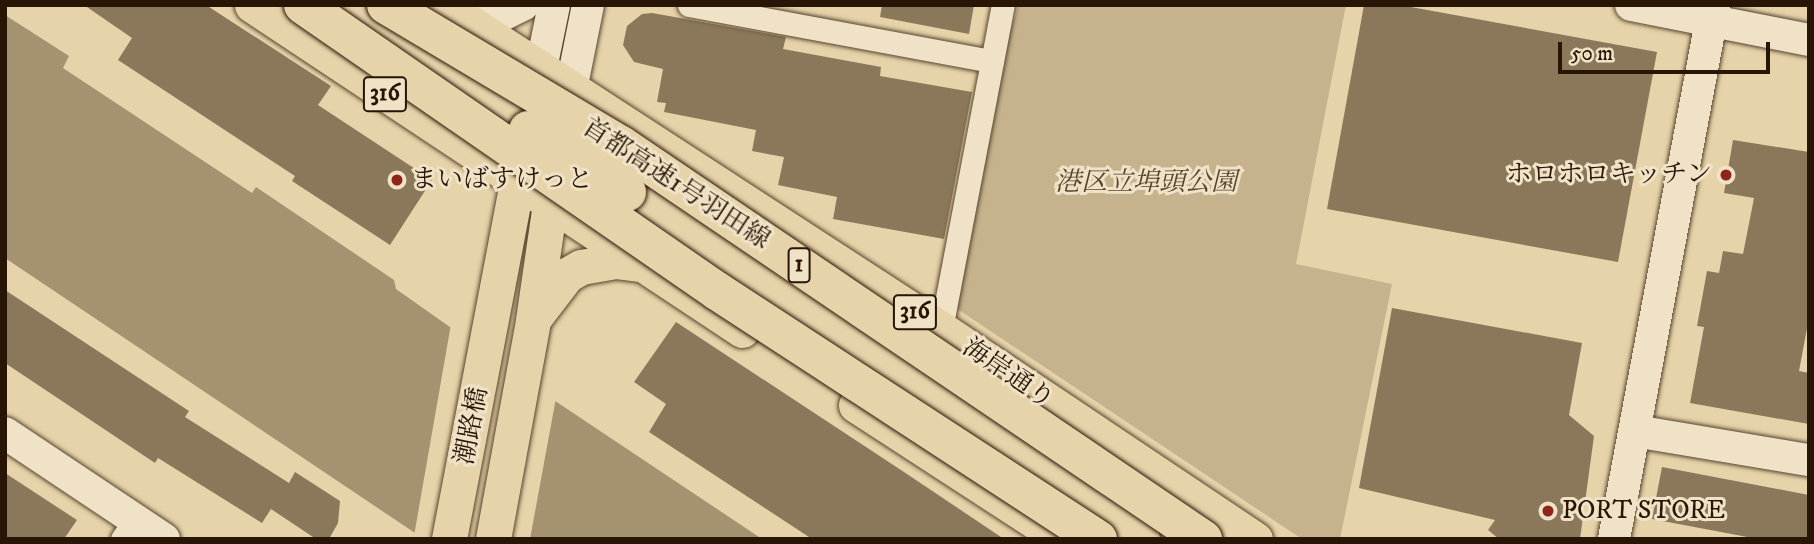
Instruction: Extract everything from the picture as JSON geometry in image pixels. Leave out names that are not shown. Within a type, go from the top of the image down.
[{"type":"highway","points":[[303,5],[716,291],[1098,539]]},
{"type":"highway","name":"首都高速1号羽田線","points":[[386,5],[621,145],[1195,534]]},
{"type":"highway","points":[[404,73],[453,84],[627,192],[1141,539]]},
{"type":"main road","name":"316","points":[[252,5],[517,184],[1062,539]]},
{"type":"main road","name":"海岸通り","points":[[448,9],[941,329],[1255,539]]},
{"type":"main road","name":"潮路橋","points":[[449,539],[517,184]]},
{"type":"main road","name":"潮路橋","points":[[493,539],[550,204]]},
{"type":"main road","points":[[531,328],[567,275],[581,267],[615,261],[641,264]]},
{"type":"street","points":[[448,9],[479,19],[498,17],[523,5]]},
{"type":"street","points":[[517,184],[554,5]]},
{"type":"street","points":[[550,204],[588,5]]},
{"type":"street","points":[[690,5],[992,61]]},
{"type":"street","points":[[941,329],[1003,5]]},
{"type":"street","points":[[1631,5],[1712,13],[1809,40]]},
{"type":"street","points":[[1614,539],[1712,13]]},
{"type":"street","points":[[1635,430],[1809,460]]},
{"type":"street","points":[[5,433],[128,530],[164,539]]},
{"type":"green space","name":"港区立埠頭公園","points":[[1019,5],[1346,5],[1296,264],[1392,284],[1340,539],[1302,539],[956,308],[1007,40]]},
{"type":"shaded area","points":[[5,15],[69,56],[63,68],[252,193],[256,187],[394,280],[396,289],[457,332],[458,336],[762,539],[424,539],[5,258]]},
{"type":"pier","points":[[451,324],[461,334],[556,398],[530,539],[418,539],[414,536]]},
{"type":"building","points":[[84,5],[206,5],[331,86],[318,105],[432,180],[390,245],[292,181],[295,176],[118,60],[132,38]]},
{"type":"building","points":[[882,5],[974,5],[969,34],[880,17]]},
{"type":"building","points":[[1364,5],[1400,5],[1657,52],[1618,262],[1327,209]]},
{"type":"building","points":[[652,13],[786,37],[783,49],[881,67],[880,76],[972,92],[944,239],[833,219],[837,197],[778,185],[784,157],[752,151],[756,130],[664,112],[666,103],[657,102],[663,69],[634,62],[623,45],[627,26],[642,14]]},
{"type":"building","points":[[1733,140],[1809,152],[1809,318],[1799,371],[1809,373],[1809,424],[1690,403],[1704,327],[1697,326],[1707,271],[1719,273],[1723,251],[1743,254],[1754,198],[1724,193]]},
{"type":"building","points":[[5,290],[189,411],[185,417],[289,483],[295,472],[340,501],[338,523],[329,539],[316,539],[271,509],[262,523],[158,458],[155,463],[5,363]]},
{"type":"building","points":[[1392,308],[1582,343],[1569,415],[1594,436],[1580,539],[1499,539],[1488,530],[1495,520],[1359,488]]},
{"type":"building","points":[[676,322],[1004,539],[812,539],[649,432],[666,404],[634,382]]},
{"type":"building","points":[[1662,467],[1809,495],[1809,539],[1758,539],[1652,519]]},
{"type":"building","points":[[5,473],[77,520],[64,539],[5,539]]},
{"type":"place","name":"ホロホロキッチン","points":[[1726,175]]},
{"type":"place","name":"まいばすけっと","points":[[397,180]]},
{"type":"place","name":"PORT STORE","points":[[1548,511]]}]
